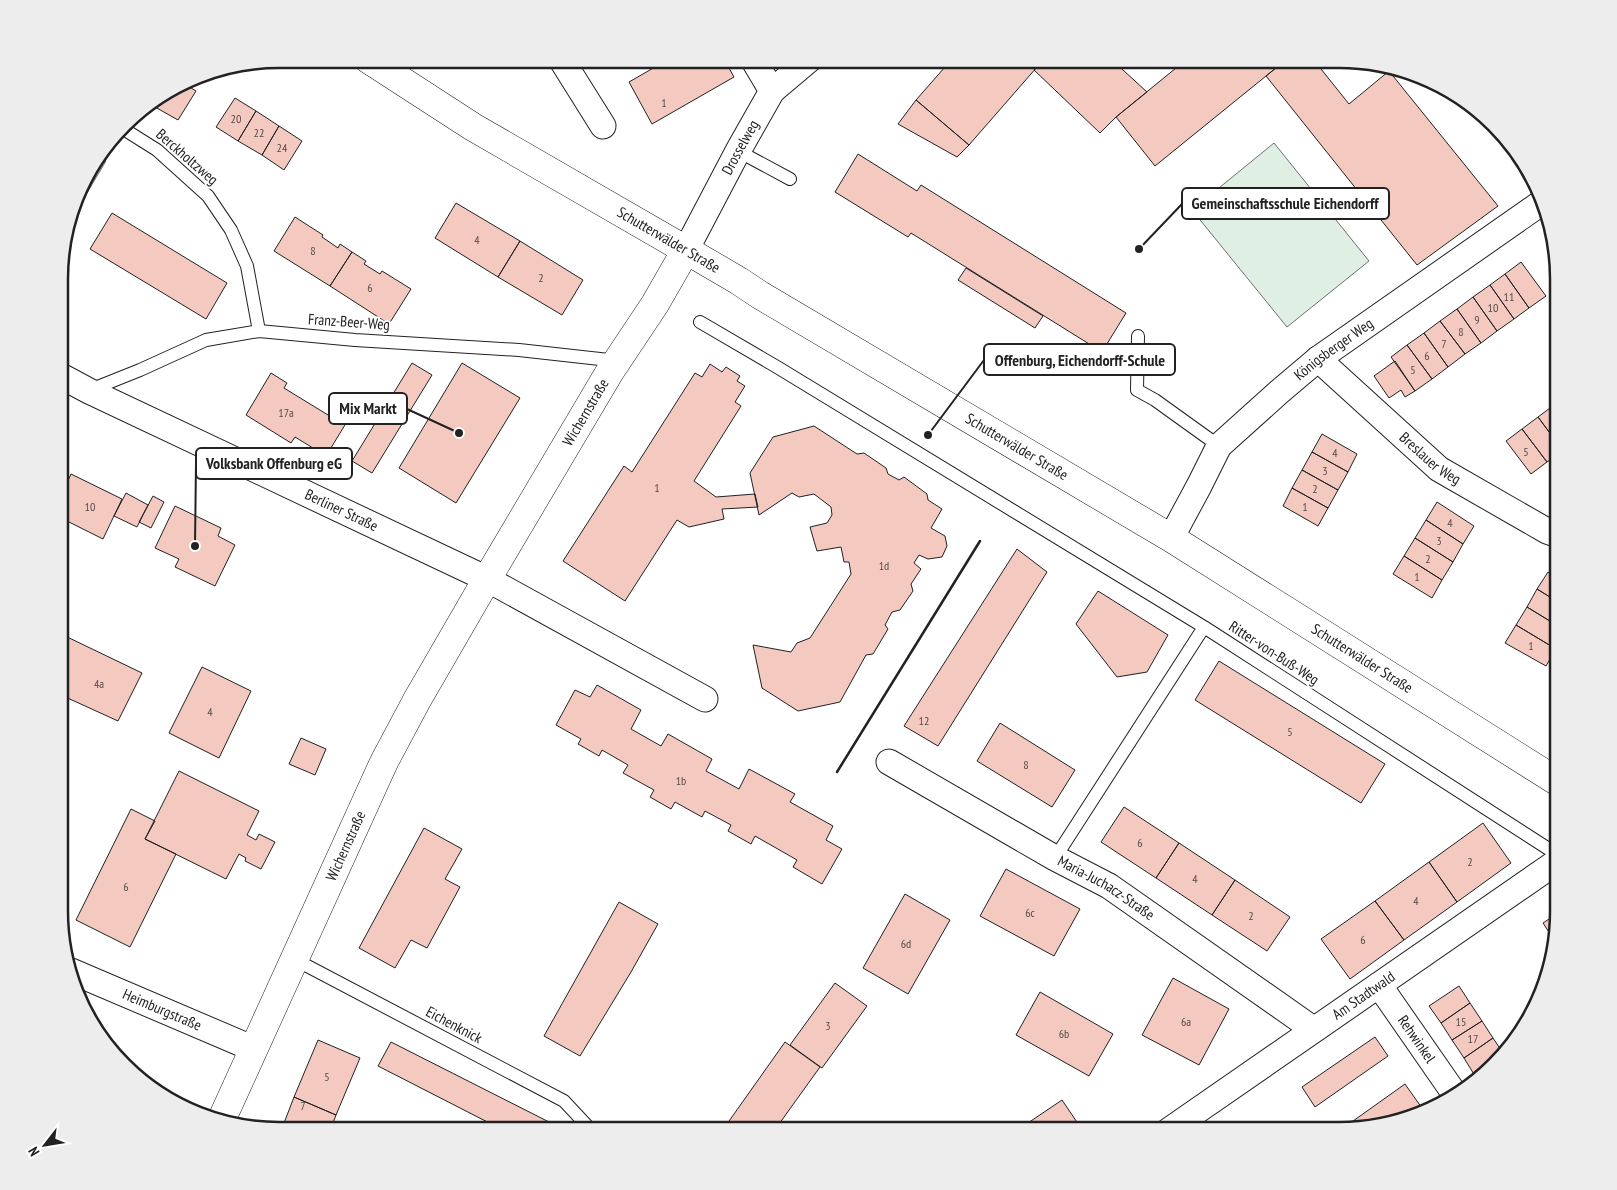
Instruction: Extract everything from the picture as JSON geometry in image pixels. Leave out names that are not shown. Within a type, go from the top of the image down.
[{"type":"main road","name":"Schutterwälder Straße","points":[[380,67],[473,127],[740,281],[760,295],[1170,538],[1550,777]]},
{"type":"main road","name":"Wichernstraße","points":[[224,1115],[384,762],[417,700],[609,373],[655,304],[686,250]]},
{"type":"street","points":[[566,67],[603,126]]},
{"type":"street","points":[[758,67],[772,91]]},
{"type":"street","name":"Drosselweg","points":[[686,250],[772,91],[800,67]]},
{"type":"street","name":"Königsberger Weg","points":[[1170,538],[1219,446],[1318,359],[1536,206]]},
{"type":"street","name":"Breslauer Weg","points":[[1318,359],[1439,468],[1550,532]]},
{"type":"street","name":"Berliner Straße","points":[[68,380],[487,579]]},
{"type":"street","points":[[487,579],[705,699]]},
{"type":"street","name":"Maria-Juchacz-Straße","points":[[889,762],[1055,858],[1109,886],[1314,1029]]},
{"type":"street","name":"Am Stadtwald","points":[[1179,1123],[1550,867]]},
{"type":"street","name":"Heimburgstraße","points":[[77,974],[254,1049]]},
{"type":"street","name":"Rehwinkel","points":[[1379,985],[1452,1090]]},
{"type":"lane","name":"Berckholtzweg","points":[[127,131],[157,150],[208,196],[231,230],[246,266],[259,331]]},
{"type":"lane","points":[[738,151],[790,179]]},
{"type":"lane","name":"Ritter-von-Buß-Weg","points":[[700,322],[1204,627],[1550,851]]},
{"type":"lane","name":"Franz-Beer-Weg","points":[[89,391],[206,340],[259,331],[355,340],[519,350],[618,362]]},
{"type":"lane","points":[[1138,336],[1137,390],[1155,400],[1219,446]]},
{"type":"lane","points":[[1055,858],[1204,627]]},
{"type":"lane","name":"Eichenknick","points":[[294,959],[564,1101],[585,1123]]},
{"type":"green space","points":[[1274,143],[1369,261],[1287,327],[1192,210]]},
{"type":"green space","points":[[103,161],[106,161],[84,198]]},
{"type":"building","points":[[655,67],[728,67],[734,77],[652,124],[629,82]]},
{"type":"building","points":[[945,67],[1037,67],[969,145],[916,100]]},
{"type":"building","points":[[1037,67],[1120,67],[1147,92],[1116,117],[1100,133],[1034,70]]},
{"type":"building","points":[[1177,67],[1277,67],[1155,166],[1116,117]]},
{"type":"building","points":[[1277,67],[1319,67],[1349,104],[1386,73],[1392,75],[1498,206],[1417,265],[1266,76]]},
{"type":"building","points":[[190,87],[196,91],[178,120],[155,107]]},
{"type":"building","points":[[235,98],[256,111],[238,141],[216,127]]},
{"type":"building","points":[[916,100],[969,145],[957,157],[898,124]]},
{"type":"building","points":[[256,111],[279,126],[262,155],[238,141]]},
{"type":"building","points":[[279,126],[302,141],[284,170],[262,155]]},
{"type":"building","points":[[858,154],[917,191],[921,185],[1126,313],[1102,352],[911,233],[908,237],[835,192]]},
{"type":"building","points":[[456,203],[520,241],[498,277],[435,238]]},
{"type":"building","points":[[112,213],[227,283],[206,319],[90,249]]},
{"type":"building","points":[[295,217],[323,235],[322,237],[338,248],[340,244],[352,252],[330,286],[274,251]]},
{"type":"building","points":[[520,241],[583,280],[562,315],[498,277]]},
{"type":"building","points":[[352,252],[366,261],[364,264],[380,274],[382,271],[411,289],[389,324],[330,286]]},
{"type":"building","points":[[1521,262],[1546,296],[1529,308],[1505,274]]},
{"type":"building","points":[[966,268],[1043,316],[1035,328],[958,280]]},
{"type":"building","points":[[1505,274],[1529,308],[1514,319],[1490,285]]},
{"type":"building","points":[[1490,285],[1514,319],[1497,331],[1473,297]]},
{"type":"building","points":[[1473,297],[1497,331],[1481,343],[1457,309]]},
{"type":"building","points":[[1457,309],[1481,343],[1465,354],[1440,321]]},
{"type":"building","points":[[1440,321],[1465,354],[1448,367],[1424,333]]},
{"type":"building","points":[[1424,333],[1448,367],[1432,379],[1407,345]]},
{"type":"building","points":[[1407,345],[1432,379],[1415,391],[1391,357]]},
{"type":"building","points":[[1395,361],[1415,391],[1405,397],[1401,390],[1389,398],[1374,376]]},
{"type":"building","points":[[412,363],[432,375],[372,473],[352,461]]},
{"type":"building","points":[[462,363],[520,398],[456,503],[399,468]]},
{"type":"building","points":[[710,364],[722,372],[726,367],[740,376],[737,381],[745,386],[735,402],[741,406],[694,481],[716,497],[755,494],[758,507],[722,509],[724,519],[689,527],[677,520],[625,601],[563,561],[624,466],[632,472],[695,373],[702,377]]},
{"type":"building","points":[[271,373],[287,383],[284,388],[328,415],[331,410],[348,420],[326,456],[295,437],[291,443],[246,415]]},
{"type":"building","points":[[1550,408],[1550,433],[1538,417]]},
{"type":"building","points":[[1538,417],[1550,433],[1550,460],[1547,462],[1522,429]]},
{"type":"building","points":[[814,426],[857,454],[864,453],[886,468],[888,474],[899,480],[904,477],[927,494],[928,500],[942,509],[931,528],[945,536],[947,546],[942,557],[928,559],[919,555],[914,563],[921,569],[911,584],[913,591],[900,610],[892,612],[885,625],[888,629],[873,654],[866,655],[840,702],[798,711],[762,688],[753,645],[791,652],[797,643],[810,638],[851,574],[849,562],[844,562],[841,547],[817,551],[810,527],[827,523],[832,515],[831,507],[814,494],[799,497],[792,493],[759,515],[750,473],[773,437]]},
{"type":"building","points":[[1522,429],[1547,462],[1531,474],[1506,441]]},
{"type":"building","points":[[1322,434],[1357,454],[1348,472],[1312,452]]},
{"type":"building","points":[[1312,452],[1348,472],[1338,490],[1302,470]]},
{"type":"building","points":[[1302,470],[1338,490],[1328,508],[1292,488]]},
{"type":"building","points":[[71,474],[122,499],[103,539],[68,522],[68,481]]},
{"type":"building","points":[[1292,488],[1328,508],[1318,526],[1283,506]]},
{"type":"building","points":[[126,493],[148,505],[137,527],[114,516]]},
{"type":"building","points":[[153,496],[164,502],[151,528],[139,522]]},
{"type":"building","points":[[1437,502],[1474,526],[1463,544],[1426,520]]},
{"type":"building","points":[[175,506],[221,528],[218,536],[235,545],[215,586],[175,567],[179,559],[155,548]]},
{"type":"building","points":[[1426,520],[1463,544],[1453,562],[1415,538]]},
{"type":"building","points":[[1415,538],[1453,562],[1442,580],[1404,556]]},
{"type":"building","points":[[1017,549],[1047,572],[938,746],[904,726]]},
{"type":"building","points":[[1404,556],[1442,580],[1432,598],[1393,574]]},
{"type":"building","points":[[1548,572],[1550,573],[1550,597],[1537,589]]},
{"type":"building","points":[[1537,589],[1550,597],[1550,621],[1527,607]]},
{"type":"building","points":[[1098,591],[1168,635],[1147,672],[1117,677],[1076,624]]},
{"type":"building","points":[[1527,607],[1550,621],[1550,645],[1516,625]]},
{"type":"building","points":[[1516,625],[1550,645],[1550,659],[1546,666],[1505,643]]},
{"type":"building","points":[[68,637],[142,673],[118,721],[68,698]]},
{"type":"building","points":[[1219,661],[1385,764],[1361,803],[1195,700]]},
{"type":"building","points":[[202,667],[251,691],[219,758],[169,733]]},
{"type":"building","points":[[597,685],[641,710],[631,729],[661,746],[668,734],[712,759],[706,771],[739,789],[749,769],[795,794],[790,802],[833,826],[826,840],[842,849],[822,884],[793,867],[797,860],[755,836],[751,844],[728,831],[731,825],[705,811],[702,817],[675,802],[671,809],[650,797],[654,790],[623,773],[628,765],[602,750],[599,756],[578,744],[581,739],[556,725],[575,690],[590,697]]},
{"type":"building","points":[[1000,723],[1075,770],[1052,807],[977,761]]},
{"type":"building","points":[[301,738],[326,749],[315,775],[289,764]]},
{"type":"building","points":[[179,771],[259,811],[247,835],[256,840],[259,834],[275,842],[261,869],[245,861],[246,858],[239,854],[226,879],[145,839]]},
{"type":"building","points":[[1124,807],[1179,843],[1156,878],[1101,842]]},
{"type":"building","points":[[131,809],[155,821],[145,839],[176,854],[130,947],[76,920]]},
{"type":"building","points":[[1483,823],[1511,863],[1457,902],[1429,862]]},
{"type":"building","points":[[424,828],[462,849],[445,879],[460,887],[427,948],[411,940],[395,968],[359,948]]},
{"type":"building","points":[[1179,843],[1235,880],[1212,915],[1156,878]]},
{"type":"building","points":[[1429,862],[1457,902],[1404,940],[1375,901]]},
{"type":"building","points":[[1006,869],[1080,909],[1054,956],[980,916]]},
{"type":"building","points":[[1235,880],[1290,917],[1267,951],[1212,915]]},
{"type":"building","points":[[905,894],[950,920],[908,994],[863,968]]},
{"type":"building","points":[[1375,901],[1404,940],[1350,979],[1321,939]]},
{"type":"building","points":[[619,902],[658,924],[580,1056],[544,1036]]},
{"type":"building","points":[[1549,919],[1549,932],[1543,923]]},
{"type":"building","points":[[1173,978],[1229,1009],[1199,1065],[1142,1035]]},
{"type":"building","points":[[835,983],[867,1006],[822,1068],[790,1045]]},
{"type":"building","points":[[1459,986],[1470,1003],[1441,1023],[1429,1006]]},
{"type":"building","points":[[1040,992],[1113,1034],[1089,1076],[1016,1035]]},
{"type":"building","points":[[1470,1003],[1482,1021],[1452,1040],[1441,1023]]},
{"type":"building","points":[[1482,1021],[1493,1038],[1464,1058],[1452,1040]]},
{"type":"building","points":[[1375,1037],[1388,1056],[1315,1107],[1302,1087]]},
{"type":"building","points":[[1493,1038],[1500,1048],[1474,1074],[1464,1058]]},
{"type":"building","points":[[318,1040],[360,1058],[336,1115],[294,1097]]},
{"type":"building","points":[[391,1042],[551,1123],[489,1123],[378,1066]]},
{"type":"building","points":[[785,1042],[820,1067],[780,1123],[728,1123]]},
{"type":"building","points":[[1405,1084],[1420,1106],[1393,1115],[1352,1122]]},
{"type":"building","points":[[294,1097],[336,1115],[333,1123],[284,1123]]},
{"type":"building","points":[[1062,1100],[1078,1123],[1028,1123]]},
{"type":"wall","points":[[837,772],[980,541]]},
{"type":"place","name":"Gemeinschaftsschule Eichendorff","points":[[1139,249]]},
{"type":"place","name":"Mix Markt","points":[[459,433]]},
{"type":"place","name":"Offenburg, Eichendorff-Schule","points":[[928,435]]},
{"type":"place","name":"Volksbank Offenburg eG","points":[[195,546]]}]
